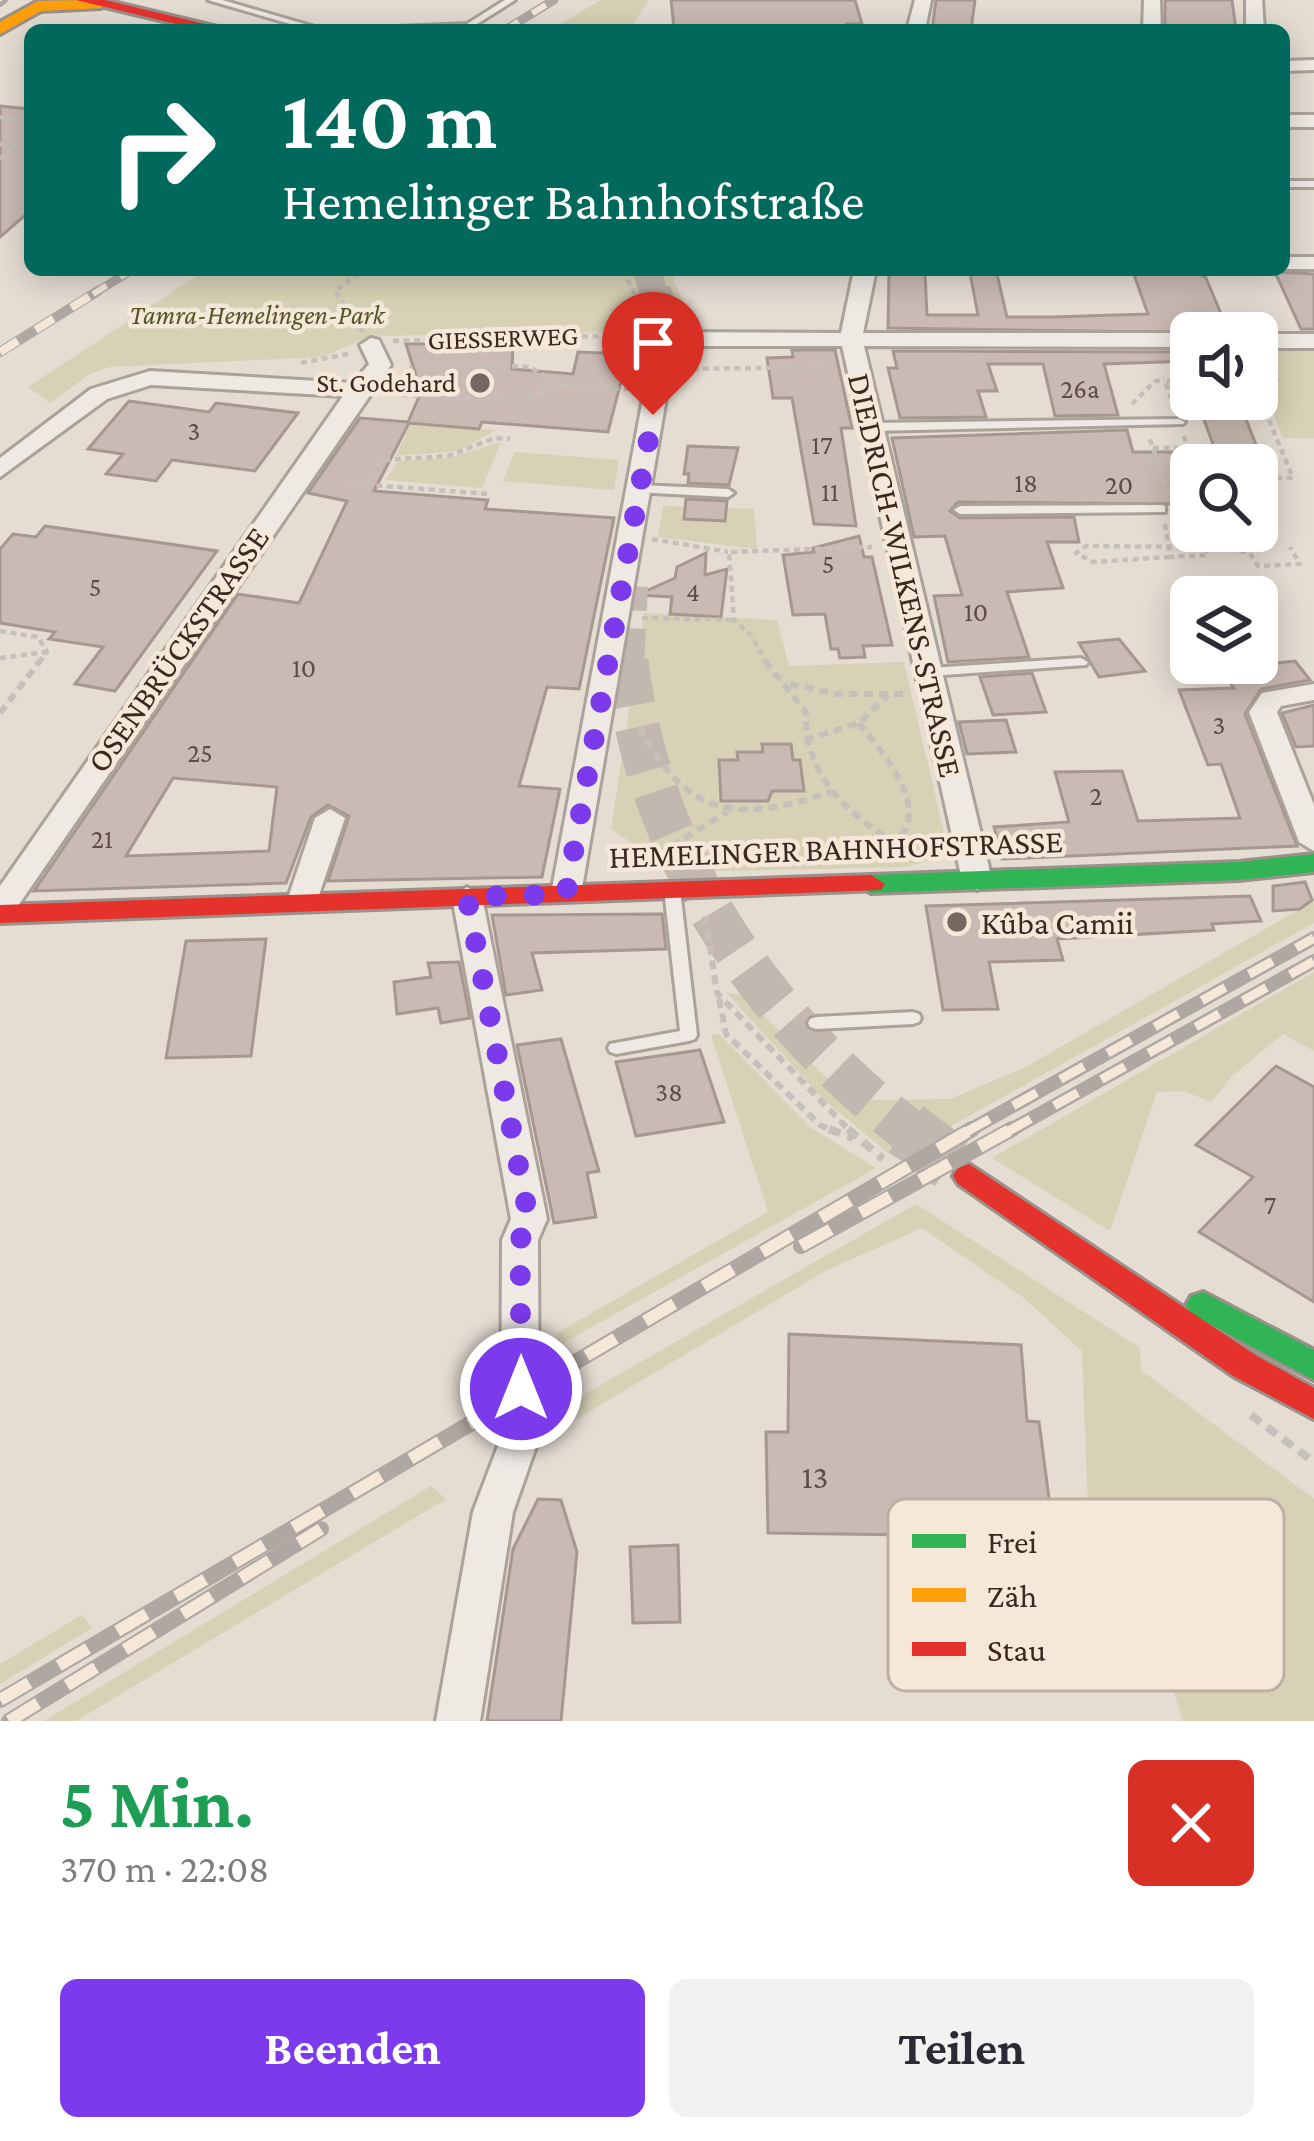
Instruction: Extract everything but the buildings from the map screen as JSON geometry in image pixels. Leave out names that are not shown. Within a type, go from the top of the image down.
[{"type":"main road","points":[[0,20],[27,0]]},
{"type":"main road","points":[[132,0],[231,24]]},
{"type":"main road","points":[[0,29],[38,6],[90,3],[193,24]]},
{"type":"main road","name":"HEMELINGER BAHNHOFSTRASSE","points":[[0,912],[1239,871],[1314,862]]},
{"type":"main road","points":[[1314,1366],[969,1176],[1245,1366],[1314,1405]]},
{"type":"street","name":"DIEDRICH-WILKENS-STRASSE","points":[[865,276],[851,336],[872,427],[900,511],[900,547],[976,880]]},
{"type":"street","points":[[566,894],[665,339],[1170,340]]},
{"type":"street","points":[[1278,341],[1314,341]]},
{"type":"street","name":"OSENBRÜCKSTRASSE","points":[[0,912],[358,390],[380,365],[371,345]]},
{"type":"street","points":[[0,470],[99,394],[150,378],[201,376],[358,390]]},
{"type":"street","points":[[1314,692],[1272,699],[1263,712],[1314,842]]},
{"type":"street","points":[[302,901],[330,818]]},
{"type":"street","points":[[458,1721],[493,1512],[520,1438],[520,1240],[529,1220],[467,897]]},
{"type":"lane","points":[[212,0],[299,24]]},
{"type":"lane","points":[[472,24],[511,0]]},
{"type":"lane","points":[[872,427],[1179,422]]},
{"type":"lane","points":[[639,489],[728,493]]},
{"type":"lane","points":[[960,510],[1161,509]]},
{"type":"lane","points":[[931,682],[1081,662]]},
{"type":"lane","points":[[616,1048],[689,1035],[686,889]]},
{"type":"lane","points":[[816,1023],[913,1018]]},
{"type":"path","points":[[0,145],[24,147]]},
{"type":"path","points":[[0,159],[16,146]]},
{"type":"path","points":[[356,276],[335,291],[371,345]]},
{"type":"path","points":[[626,276],[652,332],[665,339]]},
{"type":"path","name":"GIESSERWEG","points":[[371,345],[528,337],[665,339]]},
{"type":"path","points":[[428,363],[530,367],[561,386],[521,401],[400,395],[412,366],[428,363]]},
{"type":"path","points":[[540,385],[858,366]]},
{"type":"path","points":[[528,374],[543,375]]},
{"type":"path","points":[[1132,404],[1155,381],[1166,381]]},
{"type":"path","points":[[1170,406],[1139,406],[1171,506],[1161,509],[1170,535]]},
{"type":"path","points":[[1269,420],[1293,478],[1278,478]]},
{"type":"path","points":[[368,485],[381,460],[448,456],[495,438],[510,439]]},
{"type":"path","points":[[345,483],[489,494]]},
{"type":"path","points":[[631,536],[728,552],[900,547]]},
{"type":"path","points":[[1166,547],[1170,540]]},
{"type":"path","points":[[1170,547],[1086,547],[1076,553],[1093,562],[1207,552]]},
{"type":"path","points":[[1166,547],[1170,557]]},
{"type":"path","points":[[1249,552],[1258,566],[1300,563],[1290,547]]},
{"type":"path","points":[[728,552],[734,620]]},
{"type":"path","points":[[616,616],[734,620],[755,632],[767,665],[790,684],[806,712],[805,740],[821,784],[898,846],[976,880]]},
{"type":"path","points":[[0,631],[38,637],[47,652]]},
{"type":"path","points":[[0,658],[47,652]]},
{"type":"path","points":[[0,713],[47,652]]},
{"type":"path","points":[[790,684],[837,694],[888,695],[931,682]]},
{"type":"path","points":[[805,740],[859,723],[888,695]]},
{"type":"path","points":[[859,723],[894,765],[911,803],[908,833],[898,846],[864,854]]},
{"type":"path","points":[[640,727],[663,774],[681,790],[728,812],[769,812],[831,792]]},
{"type":"path","points":[[628,891],[628,874],[728,812]]},
{"type":"path","points":[[674,845],[709,858],[732,857]]},
{"type":"path","points":[[686,889],[726,1034],[820,1125],[862,1142]]},
{"type":"path","points":[[718,993],[800,1086],[883,1160]]},
{"type":"green space","points":[[601,0],[649,0],[633,24],[560,24]]},
{"type":"green space","name":"Tamra-Hemelingen-Park","points":[[197,276],[672,276],[694,331],[371,336],[321,357],[110,367],[90,374],[50,403],[28,387]]},
{"type":"green space","points":[[1278,347],[1314,347],[1314,438],[1283,438],[1276,420]]},
{"type":"green space","points":[[411,424],[496,430],[458,451],[396,456]]},
{"type":"green space","points":[[501,442],[482,488],[386,480],[398,461],[449,458]]},
{"type":"green space","points":[[515,452],[619,460],[614,490],[503,481]]},
{"type":"green space","points":[[663,506],[754,509],[757,549],[658,537]]},
{"type":"green space","points":[[644,613],[777,620],[789,666],[904,662],[945,837],[936,858],[907,867],[675,872],[611,829]]},
{"type":"green space","points":[[1314,901],[1314,923],[894,1158],[822,1098],[726,992],[743,995],[839,1090],[866,1083],[871,1100],[950,1099],[1024,1068]]},
{"type":"green space","points":[[1314,972],[1314,1051],[1283,1034],[1231,1077],[1211,1102],[1184,1091],[1157,1092],[1110,1231],[992,1158]]},
{"type":"green space","points":[[719,1034],[811,1128],[876,1168],[558,1346],[557,1333],[768,1212],[711,1035]]},
{"type":"green space","points":[[916,1204],[1140,1348],[1141,1370],[1314,1499],[1314,1721],[1183,1721],[1173,1691],[1284,1691],[1284,1499],[1088,1499],[1082,1351],[1024,1298],[922,1228],[827,1270],[575,1420],[569,1403]]},
{"type":"green space","points":[[431,1486],[446,1499],[76,1721],[44,1721]]},
{"type":"green space","points":[[82,1615],[92,1628],[0,1684],[0,1664]]},
{"type":"tunnel","points":[[649,276],[654,294]]},
{"type":"tunnel","points":[[653,291],[663,322],[660,396]]},
{"type":"tunnel","points":[[626,662],[630,586]]},
{"type":"tunnel","points":[[626,662],[638,732],[658,799],[685,864],[719,925],[805,1036],[910,1132]]},
{"type":"tunnel","points":[[906,1129],[910,1132]]},
{"type":"tunnel","points":[[910,1132],[969,1176]]},
{"type":"tram line","points":[[0,4],[5,0]]},
{"type":"railway","points":[[515,24],[554,0]]},
{"type":"railway","points":[[93,294],[122,276]]},
{"type":"railway","points":[[0,352],[98,291]]},
{"type":"railway","points":[[966,1132],[1314,938]]},
{"type":"railway","points":[[1007,1132],[1314,961]]},
{"type":"railway","points":[[0,1700],[972,1129]]},
{"type":"railway","points":[[801,1246],[1012,1129]]},
{"type":"railway","points":[[9,1721],[321,1529]]},
{"type":"traffic: fast","points":[[871,884],[1239,871],[1314,863]]},
{"type":"traffic: fast","points":[[1203,1305],[1314,1366]]},
{"type":"traffic: slow","points":[[0,29],[38,6],[96,5]]},
{"type":"traffic: jam","points":[[84,0],[194,24]]},
{"type":"traffic: jam","points":[[0,914],[871,884]]},
{"type":"traffic: jam","points":[[969,1176],[1245,1366],[1314,1405]]},
{"type":"place","name":"St. Godehard","points":[[480,383]]},
{"type":"place","name":"Kûba Camii","points":[[957,922]]},
{"type":"route","points":[[521,1389],[520,1240],[529,1220],[467,897],[566,894],[653,415]]}]
